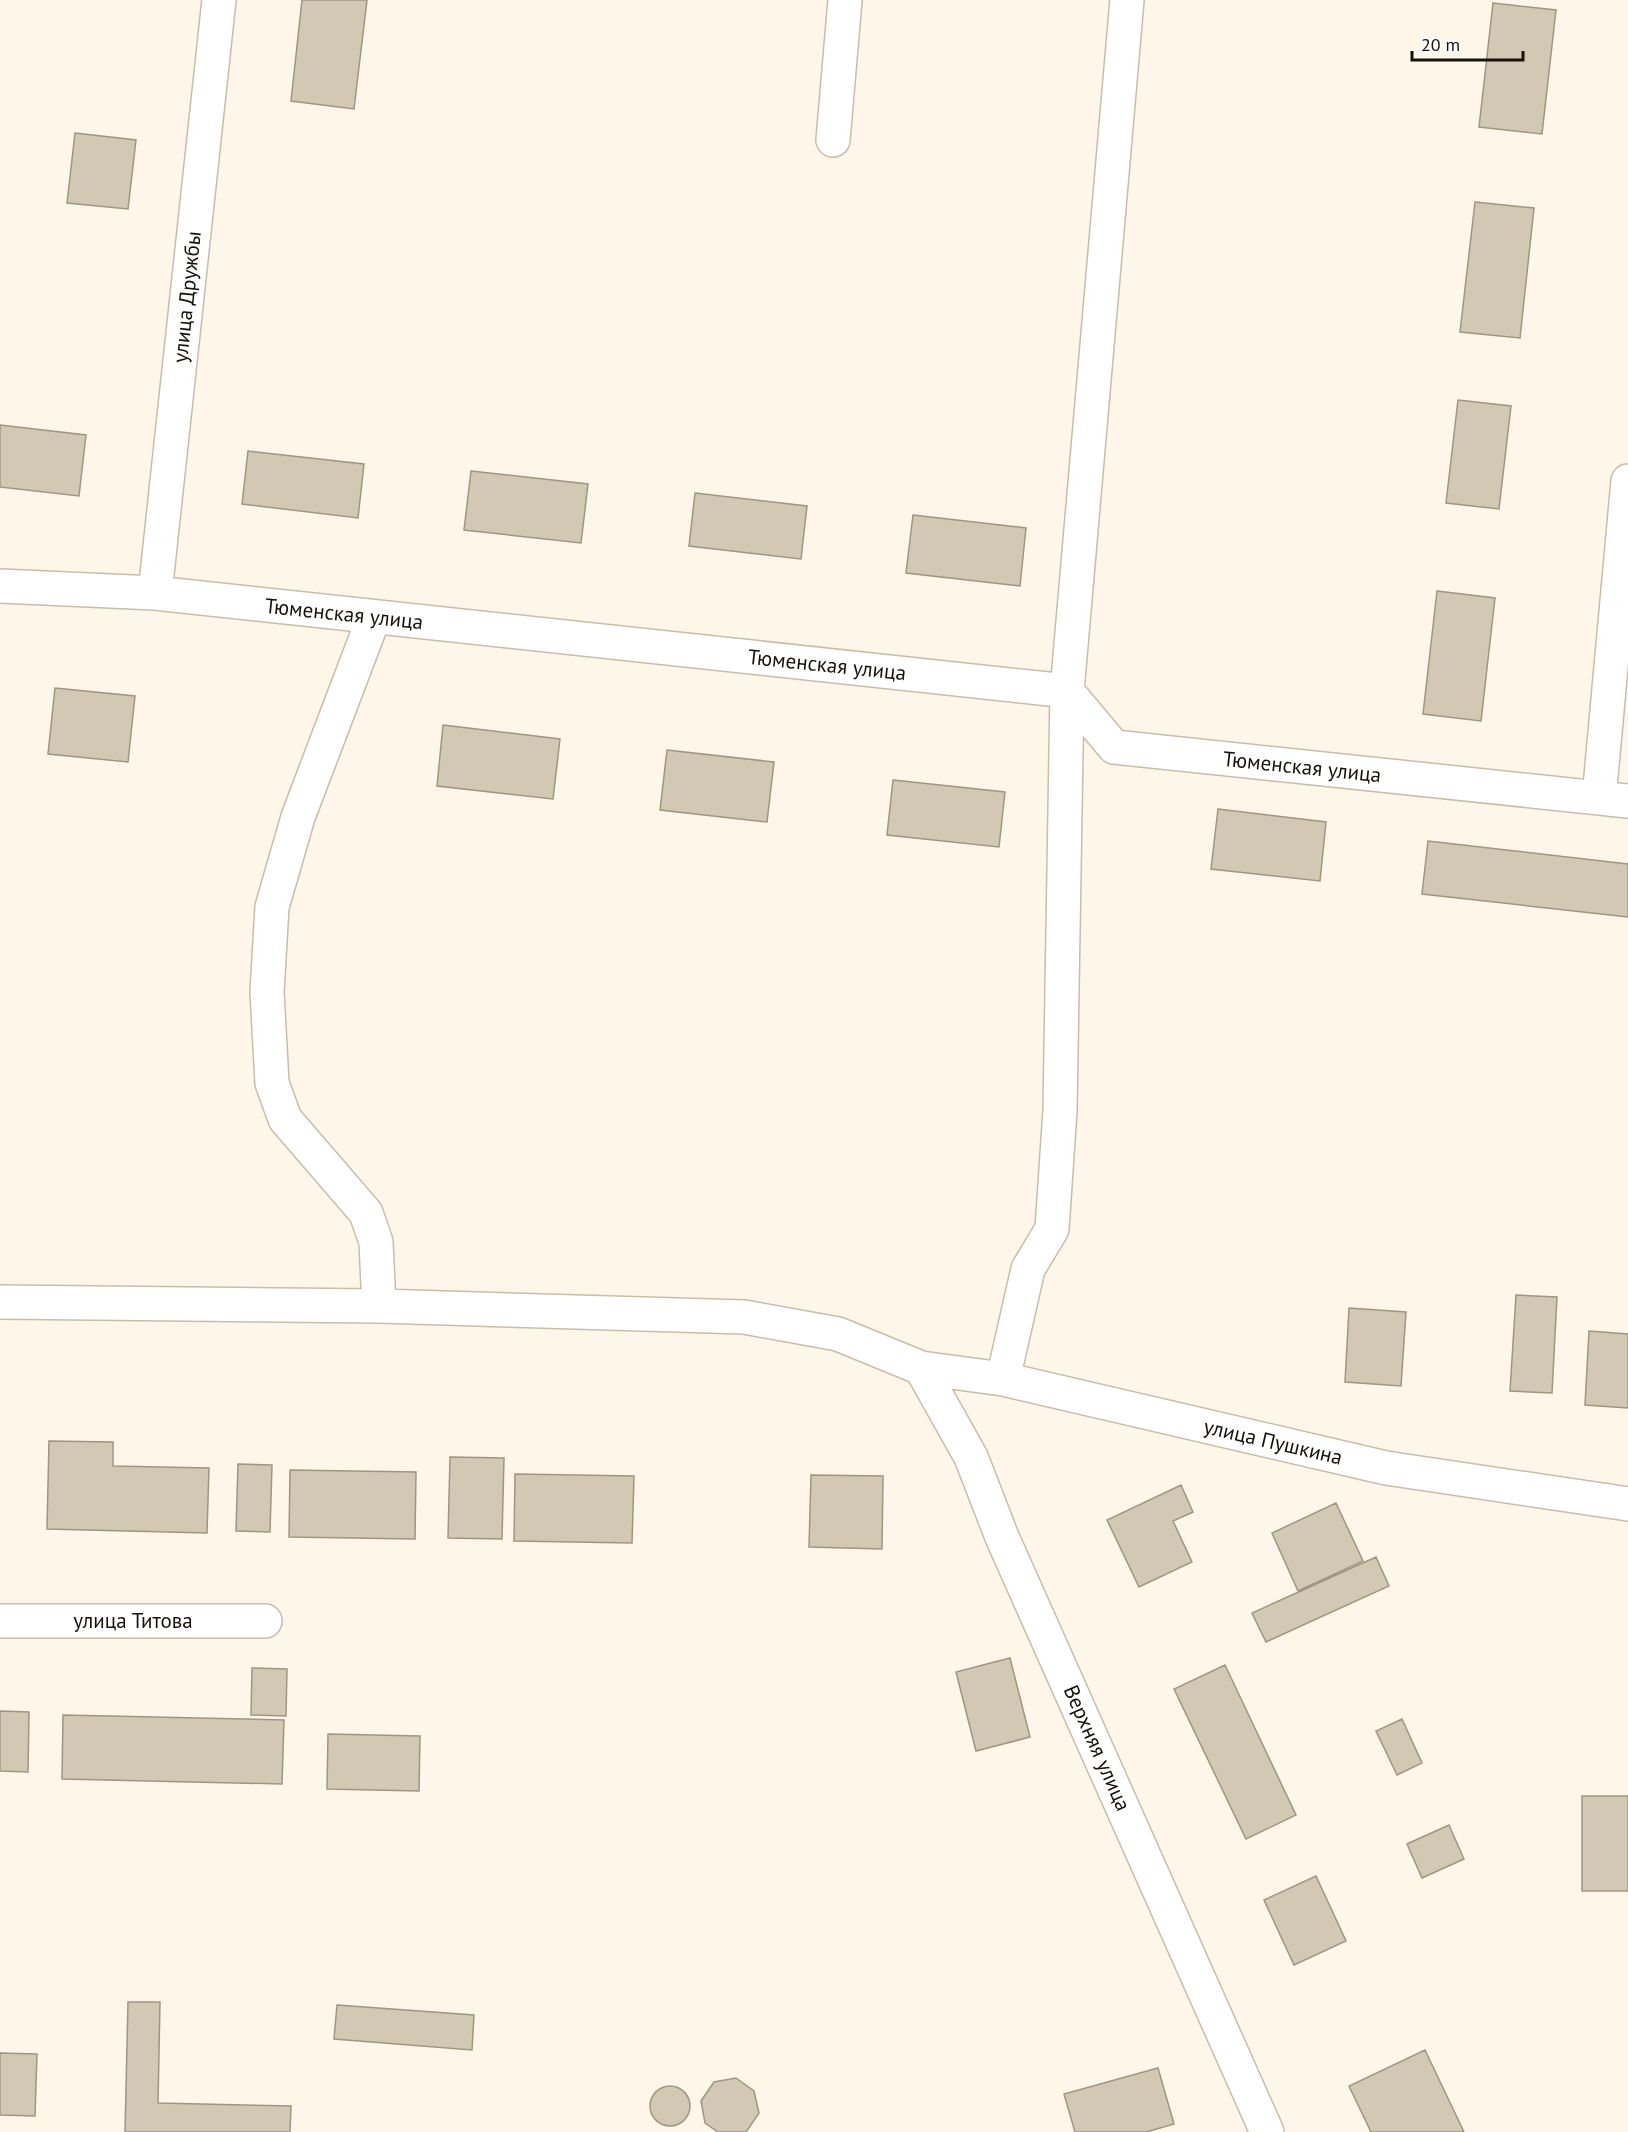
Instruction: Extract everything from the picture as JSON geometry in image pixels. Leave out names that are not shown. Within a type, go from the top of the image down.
[{"type":"street","name":"улица Дружбы","points":[[155,593],[219,0]]},
{"type":"street","points":[[833,140],[845,0]]},
{"type":"street","points":[[1003,1380],[1028,1269],[1052,1229],[1060,1110],[1067,691],[1127,0]]},
{"type":"street","points":[[1613,800],[1628,481]]},
{"type":"street","name":"Тюменская улица","points":[[0,586],[155,593],[1067,691],[1114,747],[1613,800]]},
{"type":"street","points":[[374,617],[298,817],[272,907],[267,992],[272,1083],[285,1119],[366,1214],[376,1242],[379,1306]]},
{"type":"street","name":"улица Пушкина","points":[[0,1302],[379,1306],[744,1317],[838,1334],[921,1368],[1003,1380],[1386,1468],[1628,1504]]},
{"type":"street","name":"Верхняя улица","points":[[921,1368],[971,1457],[1002,1537],[1267,2132]]},
{"type":"street","name":"улица Титова","points":[[0,1621],[265,1621]]},
{"type":"building","points":[[302,0],[367,0],[354,109],[291,101]]},
{"type":"building","points":[[1493,3],[1556,10],[1542,134],[1479,127]]},
{"type":"building","points":[[75,133],[136,140],[128,209],[67,203]]},
{"type":"building","points":[[1475,202],[1534,208],[1520,338],[1460,332]]},
{"type":"building","points":[[1458,400],[1511,406],[1499,509],[1446,503]]},
{"type":"building","points":[[0,425],[86,435],[79,496],[0,487]]},
{"type":"building","points":[[248,451],[364,464],[358,518],[242,504]]},
{"type":"building","points":[[471,471],[588,484],[581,543],[464,530]]},
{"type":"building","points":[[695,493],[807,506],[801,559],[689,546]]},
{"type":"building","points":[[913,515],[1026,528],[1020,586],[906,573]]},
{"type":"building","points":[[1437,591],[1495,598],[1481,721],[1423,714]]},
{"type":"building","points":[[55,688],[135,696],[128,762],[48,754]]},
{"type":"building","points":[[443,725],[560,739],[553,799],[437,786]]},
{"type":"building","points":[[667,750],[774,762],[767,822],[660,810]]},
{"type":"building","points":[[893,780],[1005,792],[999,847],[887,835]]},
{"type":"building","points":[[1218,809],[1326,822],[1320,881],[1211,869]]},
{"type":"building","points":[[1428,841],[1628,864],[1628,917],[1422,894]]},
{"type":"building","points":[[1516,1295],[1557,1297],[1552,1393],[1510,1391]]},
{"type":"building","points":[[1349,1308],[1406,1312],[1401,1386],[1345,1382]]},
{"type":"building","points":[[1589,1331],[1628,1334],[1628,1408],[1585,1405]]},
{"type":"building","points":[[49,1441],[113,1442],[113,1466],[209,1468],[207,1533],[47,1529]]},
{"type":"building","points":[[450,1457],[504,1458],[502,1539],[448,1538]]},
{"type":"building","points":[[238,1464],[272,1465],[270,1532],[236,1531]]},
{"type":"building","points":[[290,1470],[416,1472],[415,1539],[289,1537]]},
{"type":"building","points":[[515,1474],[634,1476],[632,1543],[514,1541]]},
{"type":"building","points":[[811,1475],[883,1476],[882,1549],[809,1547]]},
{"type":"building","points":[[1181,1485],[1193,1512],[1173,1521],[1192,1562],[1139,1587],[1107,1520]]},
{"type":"building","points":[[1336,1503],[1363,1561],[1298,1591],[1272,1533]]},
{"type":"building","points":[[1376,1557],[1389,1586],[1266,1642],[1252,1613]]},
{"type":"building","points":[[1010,1658],[1030,1737],[976,1751],[956,1672]]},
{"type":"building","points":[[1225,1665],[1296,1815],[1246,1839],[1174,1689]]},
{"type":"building","points":[[252,1668],[287,1669],[286,1716],[251,1715]]},
{"type":"building","points":[[0,1711],[29,1712],[28,1772],[0,1771]]},
{"type":"building","points":[[63,1715],[284,1720],[282,1784],[62,1779]]},
{"type":"building","points":[[1402,1719],[1422,1763],[1397,1775],[1376,1731]]},
{"type":"building","points":[[328,1734],[420,1736],[419,1791],[327,1789]]},
{"type":"building","points":[[1582,1796],[1628,1796],[1628,1891],[1582,1891]]},
{"type":"building","points":[[1449,1825],[1464,1859],[1422,1878],[1407,1844]]},
{"type":"building","points":[[1316,1876],[1346,1941],[1294,1965],[1264,1900]]},
{"type":"building","points":[[128,2002],[160,2002],[158,2103],[291,2106],[290,2132],[125,2132]]},
{"type":"building","points":[[337,2005],[474,2015],[472,2050],[334,2039]]},
{"type":"building","points":[[1425,2050],[1464,2132],[1371,2132],[1349,2086]]},
{"type":"building","points":[[0,2053],[37,2054],[35,2116],[0,2115]]},
{"type":"building","points":[[1158,2068],[1174,2124],[1146,2132],[1075,2132],[1064,2094]]},
{"type":"building","points":[[736,2078],[754,2091],[759,2113],[746,2132],[718,2132],[705,2123],[701,2101],[714,2082]]},
{"type":"building","points":[[670,2086],[678,2087],[684,2092],[689,2098],[689,2114],[684,2120],[678,2125],[670,2126],[662,2125],[656,2120],[651,2114],[650,2106],[651,2098],[656,2092],[662,2087]]}]
